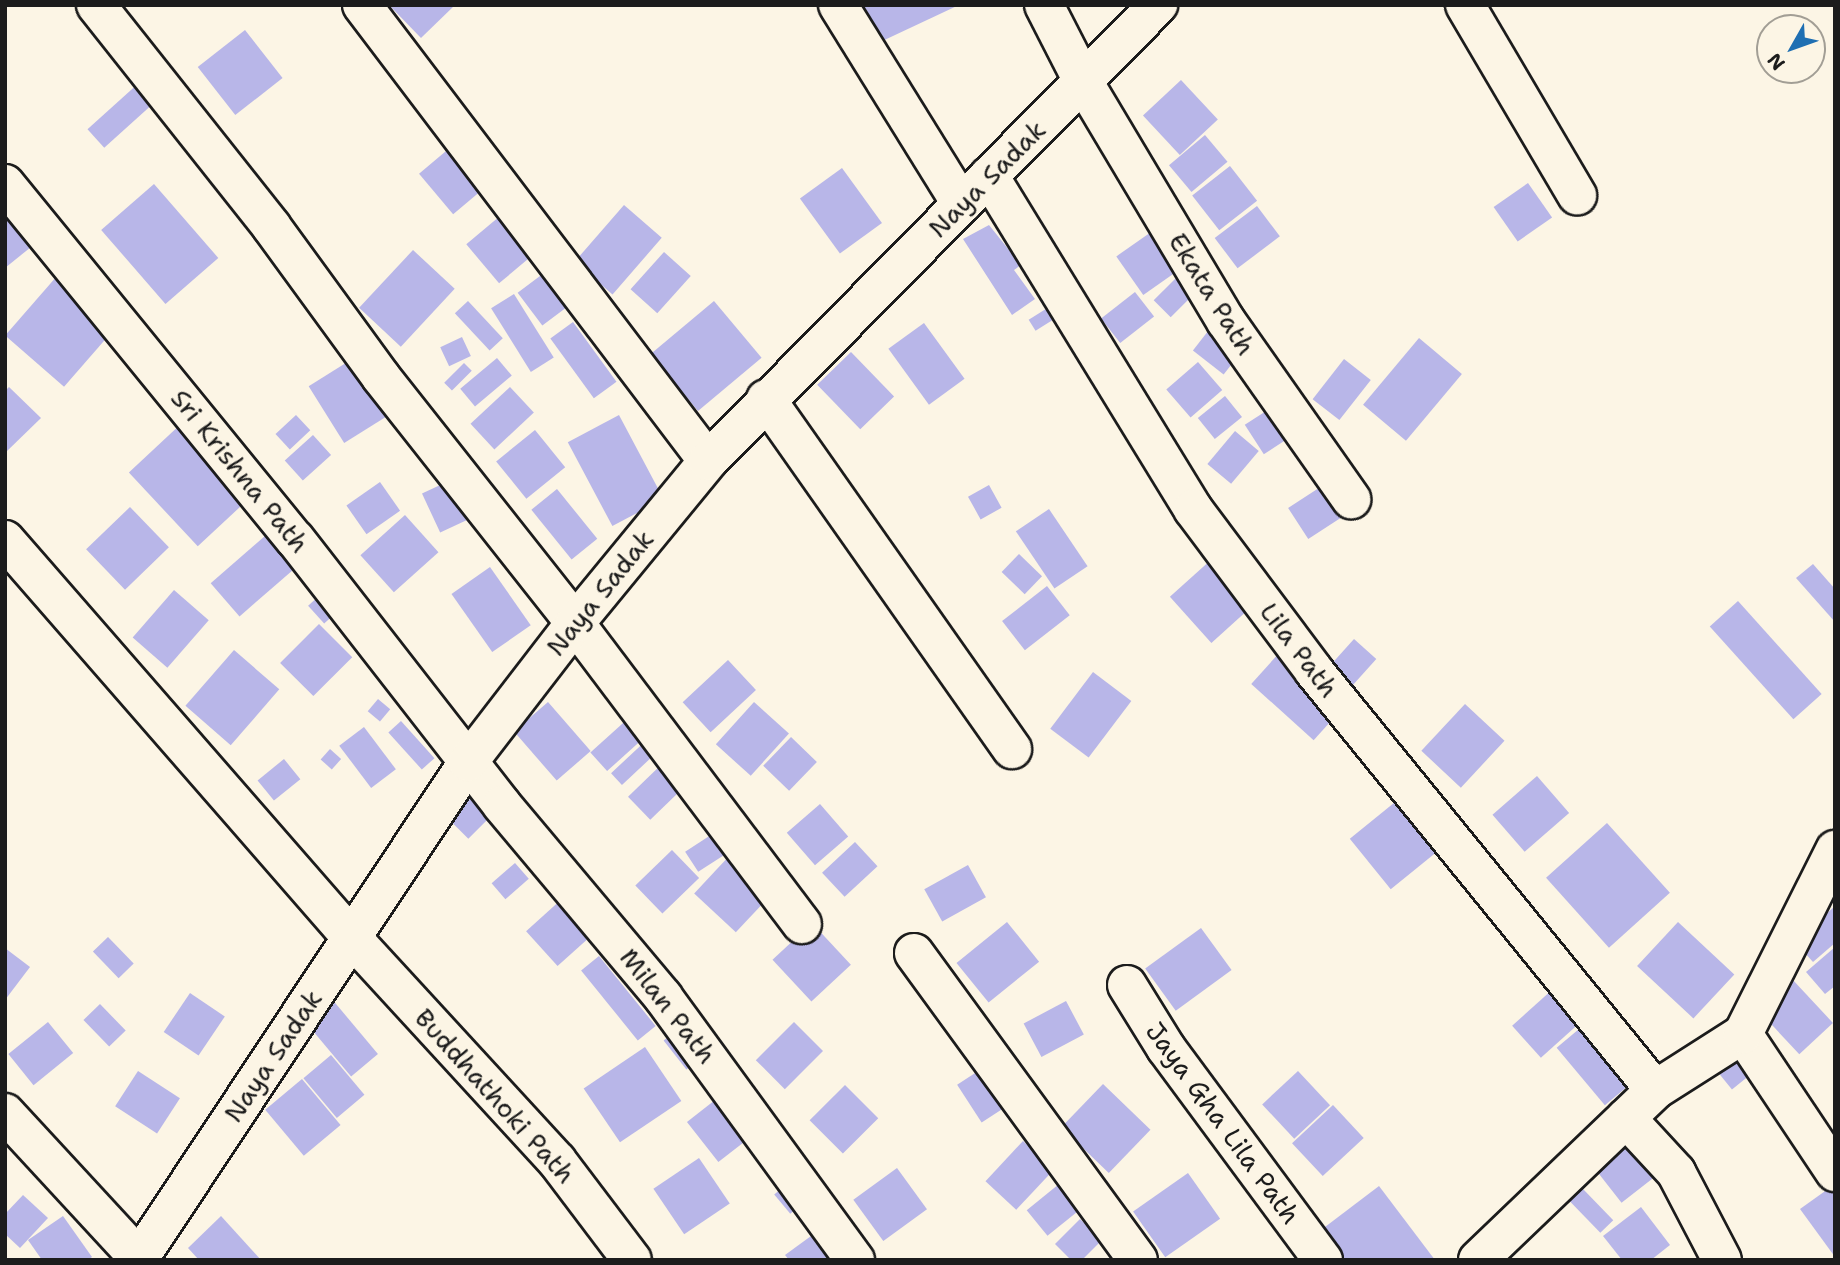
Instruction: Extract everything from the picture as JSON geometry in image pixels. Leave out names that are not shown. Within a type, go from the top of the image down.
[{"type":"street","points":[[96,5],[575,623],[802,924]]},
{"type":"street","points":[[362,5],[708,461]]},
{"type":"street","points":[[838,5],[960,202]]},
{"type":"street","name":"Ekata Path","points":[[1044,5],[1084,83],[1226,321],[1351,499]]},
{"type":"street","name":"Naya Sadak","points":[[138,1259],[468,762],[575,623],[708,461],[766,399],[881,289],[960,202],[1084,83],[1158,5]]},
{"type":"street","points":[[1465,5],[1577,195]]},
{"type":"street","name":"Lila Path","points":[[989,176],[1193,509],[1314,671],[1655,1090]]},
{"type":"street","name":"Sri Krishna Path","points":[[5,184],[304,550],[468,762]]},
{"type":"street","points":[[766,399],[1012,749]]},
{"type":"street","name":"Buddhathoki Path","points":[[5,540],[352,938],[557,1161],[632,1260]]},
{"type":"street","name":"Milan Path","points":[[468,762],[663,997],[855,1260]]},
{"type":"street","points":[[1500,1252],[1655,1090],[1743,1034],[1832,865]]},
{"type":"street","points":[[914,953],[1138,1260]]},
{"type":"street","name":"Jaya Gha Lila Path","points":[[1127,985],[1166,1048],[1323,1260]]},
{"type":"street","points":[[1743,1034],[1835,1172]]},
{"type":"street","points":[[5,1112],[138,1259]]},
{"type":"street","points":[[1626,1118],[1676,1172],[1722,1260]]},
{"type":"building","points":[[389,5],[455,5],[421,38]]},
{"type":"building","points":[[861,5],[959,5],[878,43]]},
{"type":"building","points":[[245,30],[283,78],[235,115],[198,67]]},
{"type":"building","points":[[1181,80],[1218,119],[1180,155],[1143,115]]},
{"type":"building","points":[[141,81],[158,100],[104,148],[87,129]]},
{"type":"building","points":[[1205,135],[1227,162],[1191,192],[1169,165]]},
{"type":"building","points":[[452,146],[486,187],[453,214],[419,174]]},
{"type":"building","points":[[1230,166],[1257,201],[1219,230],[1192,196]]},
{"type":"building","points":[[842,168],[882,223],[840,254],[800,199]]},
{"type":"building","points":[[1528,183],[1552,217],[1518,241],[1494,207]]},
{"type":"building","points":[[154,184],[218,258],[165,304],[101,230]]},
{"type":"building","points":[[624,205],[662,238],[613,294],[575,262]]},
{"type":"building","points":[[1257,206],[1280,236],[1238,268],[1215,238]]},
{"type":"building","points":[[5,216],[31,247],[5,268]]},
{"type":"building","points":[[500,216],[533,255],[499,283],[466,244]]},
{"type":"building","points":[[989,225],[1021,265],[1014,270],[1035,299],[1012,315],[963,239]]},
{"type":"building","points":[[1154,230],[1181,269],[1143,295],[1116,256]]},
{"type":"building","points":[[413,250],[455,289],[401,347],[359,308]]},
{"type":"building","points":[[664,252],[691,276],[657,313],[631,289]]},
{"type":"building","points":[[548,270],[573,303],[542,326],[518,293]]},
{"type":"building","points":[[1182,272],[1199,289],[1171,317],[1154,300]]},
{"type":"building","points":[[57,276],[116,327],[64,387],[5,336]]},
{"type":"building","points":[[1135,292],[1154,316],[1120,343],[1101,318]]},
{"type":"building","points":[[514,294],[554,358],[531,372],[491,308]]},
{"type":"building","points":[[468,301],[503,338],[490,351],[455,313]]},
{"type":"building","points":[[714,301],[762,358],[698,411],[650,354]]},
{"type":"building","points":[[1049,307],[1056,318],[1036,331],[1029,320]]},
{"type":"building","points":[[573,322],[616,382],[594,398],[550,338]]},
{"type":"building","points":[[924,323],[965,379],[929,405],[888,349]]},
{"type":"building","points":[[1212,326],[1243,350],[1224,374],[1193,350]]},
{"type":"building","points":[[462,337],[471,356],[449,366],[440,347]]},
{"type":"building","points":[[1419,338],[1462,374],[1406,441],[1363,405]]},
{"type":"building","points":[[851,352],[894,397],[860,429],[817,385]]},
{"type":"building","points":[[357,356],[393,413],[344,443],[309,386]]},
{"type":"building","points":[[497,358],[512,376],[475,406],[460,389]]},
{"type":"building","points":[[1344,359],[1371,380],[1339,420],[1313,399]]},
{"type":"building","points":[[1198,362],[1222,390],[1191,417],[1166,390]]},
{"type":"building","points":[[464,363],[472,371],[452,391],[444,383]]},
{"type":"building","points":[[9,387],[41,418],[5,453],[5,391]]},
{"type":"building","points":[[510,387],[534,413],[494,449],[471,424]]},
{"type":"building","points":[[1225,396],[1242,417],[1215,439],[1198,418]]},
{"type":"building","points":[[1280,402],[1299,431],[1264,454],[1245,425]]},
{"type":"building","points":[[296,415],[310,430],[290,449],[276,434]]},
{"type":"building","points":[[619,415],[664,499],[612,526],[568,442]]},
{"type":"building","points":[[183,422],[252,496],[198,546],[129,472]]},
{"type":"building","points":[[535,430],[565,467],[526,499],[496,461]]},
{"type":"building","points":[[1235,431],[1259,451],[1231,484],[1207,464]]},
{"type":"building","points":[[313,435],[331,455],[303,480],[285,460]]},
{"type":"building","points":[[451,480],[469,519],[440,532],[422,494]]},
{"type":"building","points":[[380,482],[400,511],[366,534],[346,506]]},
{"type":"building","points":[[1325,484],[1345,515],[1308,539],[1288,508]]},
{"type":"building","points":[[989,485],[1002,508],[981,519],[968,497]]},
{"type":"building","points":[[557,489],[597,539],[572,560],[531,510]]},
{"type":"building","points":[[130,507],[169,547],[125,590],[86,549]]},
{"type":"building","points":[[1049,509],[1088,566],[1054,589],[1016,531]]},
{"type":"building","points":[[405,515],[438,552],[394,592],[360,555]]},
{"type":"building","points":[[265,536],[294,569],[240,616],[211,583]]},
{"type":"building","points":[[1019,554],[1042,576],[1025,594],[1002,572]]},
{"type":"building","points":[[1213,558],[1254,604],[1211,643],[1170,597]]},
{"type":"building","points":[[1813,564],[1835,589],[1835,622],[1796,578]]},
{"type":"building","points":[[490,567],[531,625],[492,652],[451,594]]},
{"type":"building","points":[[1047,586],[1070,615],[1025,650],[1002,621]]},
{"type":"building","points":[[174,590],[209,620],[167,668],[133,638]]},
{"type":"building","points":[[320,595],[336,613],[324,624],[308,606]]},
{"type":"building","points":[[1738,601],[1822,694],[1793,719],[1710,626]]},
{"type":"building","points":[[319,624],[352,657],[313,696],[280,663]]},
{"type":"building","points":[[1354,639],[1376,659],[1348,691],[1325,671]]},
{"type":"building","points":[[234,650],[279,689],[231,745],[185,706]]},
{"type":"building","points":[[1280,652],[1342,708],[1314,740],[1251,684]]},
{"type":"building","points":[[728,660],[756,690],[711,732],[683,702]]},
{"type":"building","points":[[1093,672],[1131,701],[1089,758],[1050,729]]},
{"type":"building","points":[[378,699],[390,709],[380,722],[368,711]]},
{"type":"building","points":[[548,702],[591,751],[557,781],[514,732]]},
{"type":"building","points":[[754,702],[789,733],[751,776],[716,744]]},
{"type":"building","points":[[1465,704],[1504,741],[1461,788],[1421,751]]},
{"type":"building","points":[[632,715],[649,734],[607,771],[590,752]]},
{"type":"building","points":[[401,721],[434,758],[422,770],[388,732]]},
{"type":"building","points":[[364,727],[396,769],[371,788],[339,746]]},
{"type":"building","points":[[652,735],[663,747],[622,785],[611,773]]},
{"type":"building","points":[[791,737],[817,762],[789,791],[763,766]]},
{"type":"building","points":[[330,749],[341,759],[332,769],[321,759]]},
{"type":"building","points":[[284,759],[300,779],[274,801],[258,780]]},
{"type":"building","points":[[664,762],[686,785],[650,820],[628,797]]},
{"type":"building","points":[[1537,776],[1569,813],[1525,852],[1492,815]]},
{"type":"building","points":[[1405,794],[1446,845],[1391,889],[1350,839]]},
{"type":"building","points":[[474,795],[493,814],[468,839],[449,820]]},
{"type":"building","points":[[820,804],[848,836],[815,865],[787,833]]},
{"type":"building","points":[[1607,823],[1670,893],[1609,948],[1546,878]]},
{"type":"building","points":[[717,831],[730,851],[698,872],[685,852]]},
{"type":"building","points":[[855,842],[878,866],[845,897],[822,873]]},
{"type":"building","points":[[672,850],[699,878],[662,913],[635,885]]},
{"type":"building","points":[[731,854],[773,893],[736,932],[694,893]]},
{"type":"building","points":[[515,863],[529,879],[505,899],[492,883]]},
{"type":"building","points":[[968,865],[986,897],[942,922],[924,889]]},
{"type":"building","points":[[564,897],[595,932],[558,966],[526,931]]},
{"type":"building","points":[[1835,906],[1835,943],[1813,962],[1795,942]]},
{"type":"building","points":[[1007,922],[1039,962],[989,1003],[956,963]]},
{"type":"building","points":[[1678,922],[1734,975],[1693,1018],[1637,966]]},
{"type":"building","points":[[812,923],[851,965],[811,1002],[773,960]]},
{"type":"building","points":[[1201,928],[1232,970],[1176,1011],[1145,969]]},
{"type":"building","points":[[108,937],[134,964],[119,978],[93,952]]},
{"type":"building","points":[[1835,947],[1835,986],[1825,994],[1806,972]]},
{"type":"building","points":[[5,948],[30,967],[5,1000]]},
{"type":"building","points":[[599,956],[656,1026],[638,1040],[581,970]]},
{"type":"building","points":[[1792,979],[1833,1023],[1799,1054],[1758,1010]]},
{"type":"building","points":[[1553,989],[1582,1021],[1541,1058],[1512,1026]]},
{"type":"building","points":[[190,993],[225,1016],[199,1055],[164,1032]]},
{"type":"building","points":[[331,998],[378,1054],[351,1076],[304,1020]]},
{"type":"building","points":[[1066,1001],[1084,1035],[1041,1057],[1024,1024]]},
{"type":"building","points":[[100,1004],[126,1031],[109,1047],[83,1020]]},
{"type":"building","points":[[48,1022],[73,1053],[34,1085],[8,1054]]},
{"type":"building","points":[[794,1022],[823,1051],[785,1089],[756,1060]]},
{"type":"building","points":[[1585,1024],[1633,1081],[1605,1105],[1557,1048]]},
{"type":"building","points":[[677,1030],[700,1059],[686,1070],[664,1040]]},
{"type":"building","points":[[645,1047],[681,1101],[620,1142],[584,1088]]},
{"type":"building","points":[[1740,1047],[1758,1069],[1732,1090],[1714,1068]]},
{"type":"building","points":[[331,1055],[364,1095],[337,1118],[303,1078]]},
{"type":"building","points":[[989,1064],[1014,1102],[982,1122],[957,1085]]},
{"type":"building","points":[[138,1071],[180,1098],[157,1133],[115,1106]]},
{"type":"building","points":[[1298,1071],[1330,1105],[1294,1139],[1262,1104]]},
{"type":"building","points":[[302,1079],[341,1125],[304,1156],[265,1110]]},
{"type":"building","points":[[1103,1084],[1150,1130],[1109,1173],[1061,1127]]},
{"type":"building","points":[[845,1085],[878,1118],[843,1154],[810,1120]]},
{"type":"building","points":[[724,1093],[755,1133],[718,1162],[687,1122]]},
{"type":"building","points":[[1333,1105],[1364,1138],[1323,1176],[1292,1143]]},
{"type":"building","points":[[1632,1135],[1661,1172],[1622,1203],[1593,1166]]},
{"type":"building","points":[[1023,1141],[1054,1170],[1016,1210],[985,1181]]},
{"type":"building","points":[[699,1158],[730,1204],[684,1234],[653,1189]]},
{"type":"building","points":[[897,1168],[927,1209],[883,1241],[853,1200]]},
{"type":"building","points":[[1188,1173],[1220,1219],[1165,1257],[1133,1211]]},
{"type":"building","points":[[1064,1180],[1085,1206],[1047,1236],[1027,1210]]},
{"type":"building","points":[[788,1183],[804,1202],[790,1214],[774,1195]]},
{"type":"building","points":[[1835,1184],[1835,1257],[1800,1209]]},
{"type":"building","points":[[1379,1186],[1435,1260],[1344,1260],[1321,1230]]},
{"type":"building","points":[[1582,1188],[1613,1220],[1600,1233],[1569,1201]]},
{"type":"building","points":[[23,1195],[48,1218],[20,1248],[5,1234],[5,1214]]},
{"type":"building","points":[[1641,1207],[1670,1245],[1651,1260],[1622,1260],[1603,1236]]},
{"type":"building","points":[[63,1216],[92,1257],[88,1260],[42,1260],[28,1240]]},
{"type":"building","points":[[221,1216],[261,1260],[199,1260],[188,1248]]},
{"type":"building","points":[[1080,1219],[1102,1240],[1082,1260],[1071,1260],[1055,1244]]},
{"type":"building","points":[[822,1228],[837,1260],[789,1260],[785,1255]]}]
